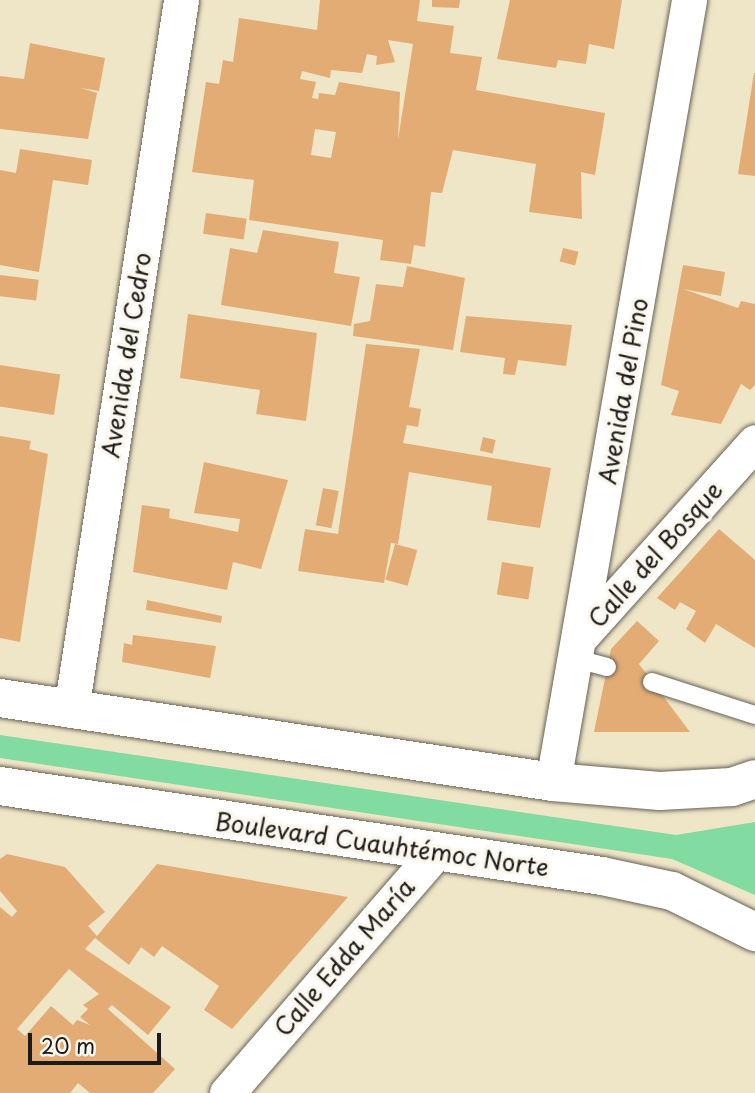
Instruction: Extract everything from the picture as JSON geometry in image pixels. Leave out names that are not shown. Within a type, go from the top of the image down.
[{"type":"main road","points":[[0,698],[554,782],[660,791],[732,787],[755,779]]},
{"type":"main road","name":"Boulevard Cuauhtémoc Norte","points":[[0,786],[672,891],[755,932]]},
{"type":"street","name":"Avenida del Cedro","points":[[71,710],[181,0]]},
{"type":"street","name":"Avenida del Pino","points":[[554,782],[589,654],[689,0]]},
{"type":"street","name":"Calle del Bosque","points":[[589,654],[755,442]]},
{"type":"street","name":"Calle Edda María","points":[[227,1093],[434,853]]},
{"type":"lane","points":[[652,682],[755,715]]},
{"type":"green space","points":[[0,735],[676,835],[755,822],[755,895],[672,859],[0,758]]},
{"type":"building","points":[[320,0],[420,0],[417,21],[454,26],[450,53],[482,57],[476,90],[605,113],[595,175],[581,172],[582,219],[529,212],[536,164],[453,150],[442,193],[431,192],[425,247],[414,245],[411,264],[380,260],[383,240],[249,220],[254,180],[192,172],[206,82],[219,84],[223,60],[233,62],[239,18],[317,30]],"holes":[[[388,40],[413,44],[398,140],[400,92],[339,82],[335,95],[319,93],[318,99],[312,98],[316,82],[300,79],[302,71],[330,78],[331,70],[362,73],[367,54],[377,56],[376,65],[395,62]],[[315,129],[336,132],[331,158],[311,155]]]},
{"type":"building","points":[[432,0],[460,0],[459,8],[432,7]]},
{"type":"building","points":[[510,0],[622,0],[614,49],[589,44],[586,64],[558,60],[556,68],[497,59]]},
{"type":"building","points":[[30,43],[105,58],[99,91],[81,88],[97,93],[88,139],[0,129],[0,76],[24,79]]},
{"type":"building","points":[[755,73],[755,176],[738,174]]},
{"type":"building","points":[[20,149],[92,160],[88,185],[53,180],[39,272],[0,265],[0,170],[16,173]]},
{"type":"building","points":[[206,213],[247,219],[244,240],[203,234]]},
{"type":"building","points":[[263,230],[339,242],[334,273],[360,277],[351,326],[221,305],[230,248],[257,253]]},
{"type":"building","points":[[563,248],[579,252],[575,265],[560,262]]},
{"type":"building","points":[[683,265],[725,272],[721,296],[683,289],[738,308],[741,301],[755,304],[755,385],[750,390],[741,384],[721,424],[671,415],[679,391],[661,385]]},
{"type":"building","points":[[407,266],[465,278],[453,350],[353,336],[354,324],[370,321],[376,284],[403,287]]},
{"type":"building","points":[[0,275],[39,280],[36,301],[0,296]]},
{"type":"building","points":[[188,314],[317,333],[306,421],[256,414],[260,390],[180,378]]},
{"type":"building","points":[[466,316],[572,325],[566,366],[518,360],[515,375],[503,374],[505,358],[460,352]]},
{"type":"building","points":[[366,344],[420,349],[409,407],[421,409],[418,427],[407,425],[403,443],[551,468],[540,528],[487,520],[492,486],[409,472],[398,544],[391,543],[384,583],[298,571],[305,529],[338,534]]},
{"type":"building","points":[[0,365],[60,375],[54,415],[0,407]]},
{"type":"building","points":[[0,436],[31,441],[29,449],[48,454],[20,642],[0,638]]},
{"type":"building","points":[[483,437],[496,440],[493,454],[480,451]]},
{"type":"building","points":[[204,462],[288,480],[261,569],[233,562],[227,590],[133,572],[142,505],[170,509],[169,518],[238,532],[240,519],[194,513]]},
{"type":"building","points":[[323,488],[339,491],[331,528],[316,525]]},
{"type":"building","points":[[719,529],[755,560],[755,648],[716,624],[705,643],[686,629],[696,611],[680,602],[675,610],[657,598]]},
{"type":"building","points":[[395,544],[417,550],[408,586],[385,580]]},
{"type":"building","points":[[502,562],[534,567],[528,600],[497,595]]},
{"type":"building","points":[[147,600],[222,616],[221,623],[146,610]]},
{"type":"building","points":[[637,621],[659,641],[639,664],[690,732],[594,732],[611,649]]},
{"type":"building","points":[[133,635],[216,646],[210,678],[122,662],[124,643],[132,645]]},
{"type":"building","points":[[7,854],[65,867],[105,912],[88,926],[97,936],[157,864],[348,897],[232,1029],[204,1010],[219,986],[162,946],[154,957],[141,947],[129,965],[95,938],[85,949],[171,1007],[148,1035],[112,1005],[108,1009],[175,1069],[153,1093],[90,1093],[78,1083],[70,1093],[0,1093],[0,907],[12,917],[17,911],[0,891],[0,859]],"holes":[[[69,969],[99,994],[83,1005],[88,1009],[80,1017],[90,1025],[77,1020],[73,1025],[51,1006],[25,1036],[17,1029]]]}]
